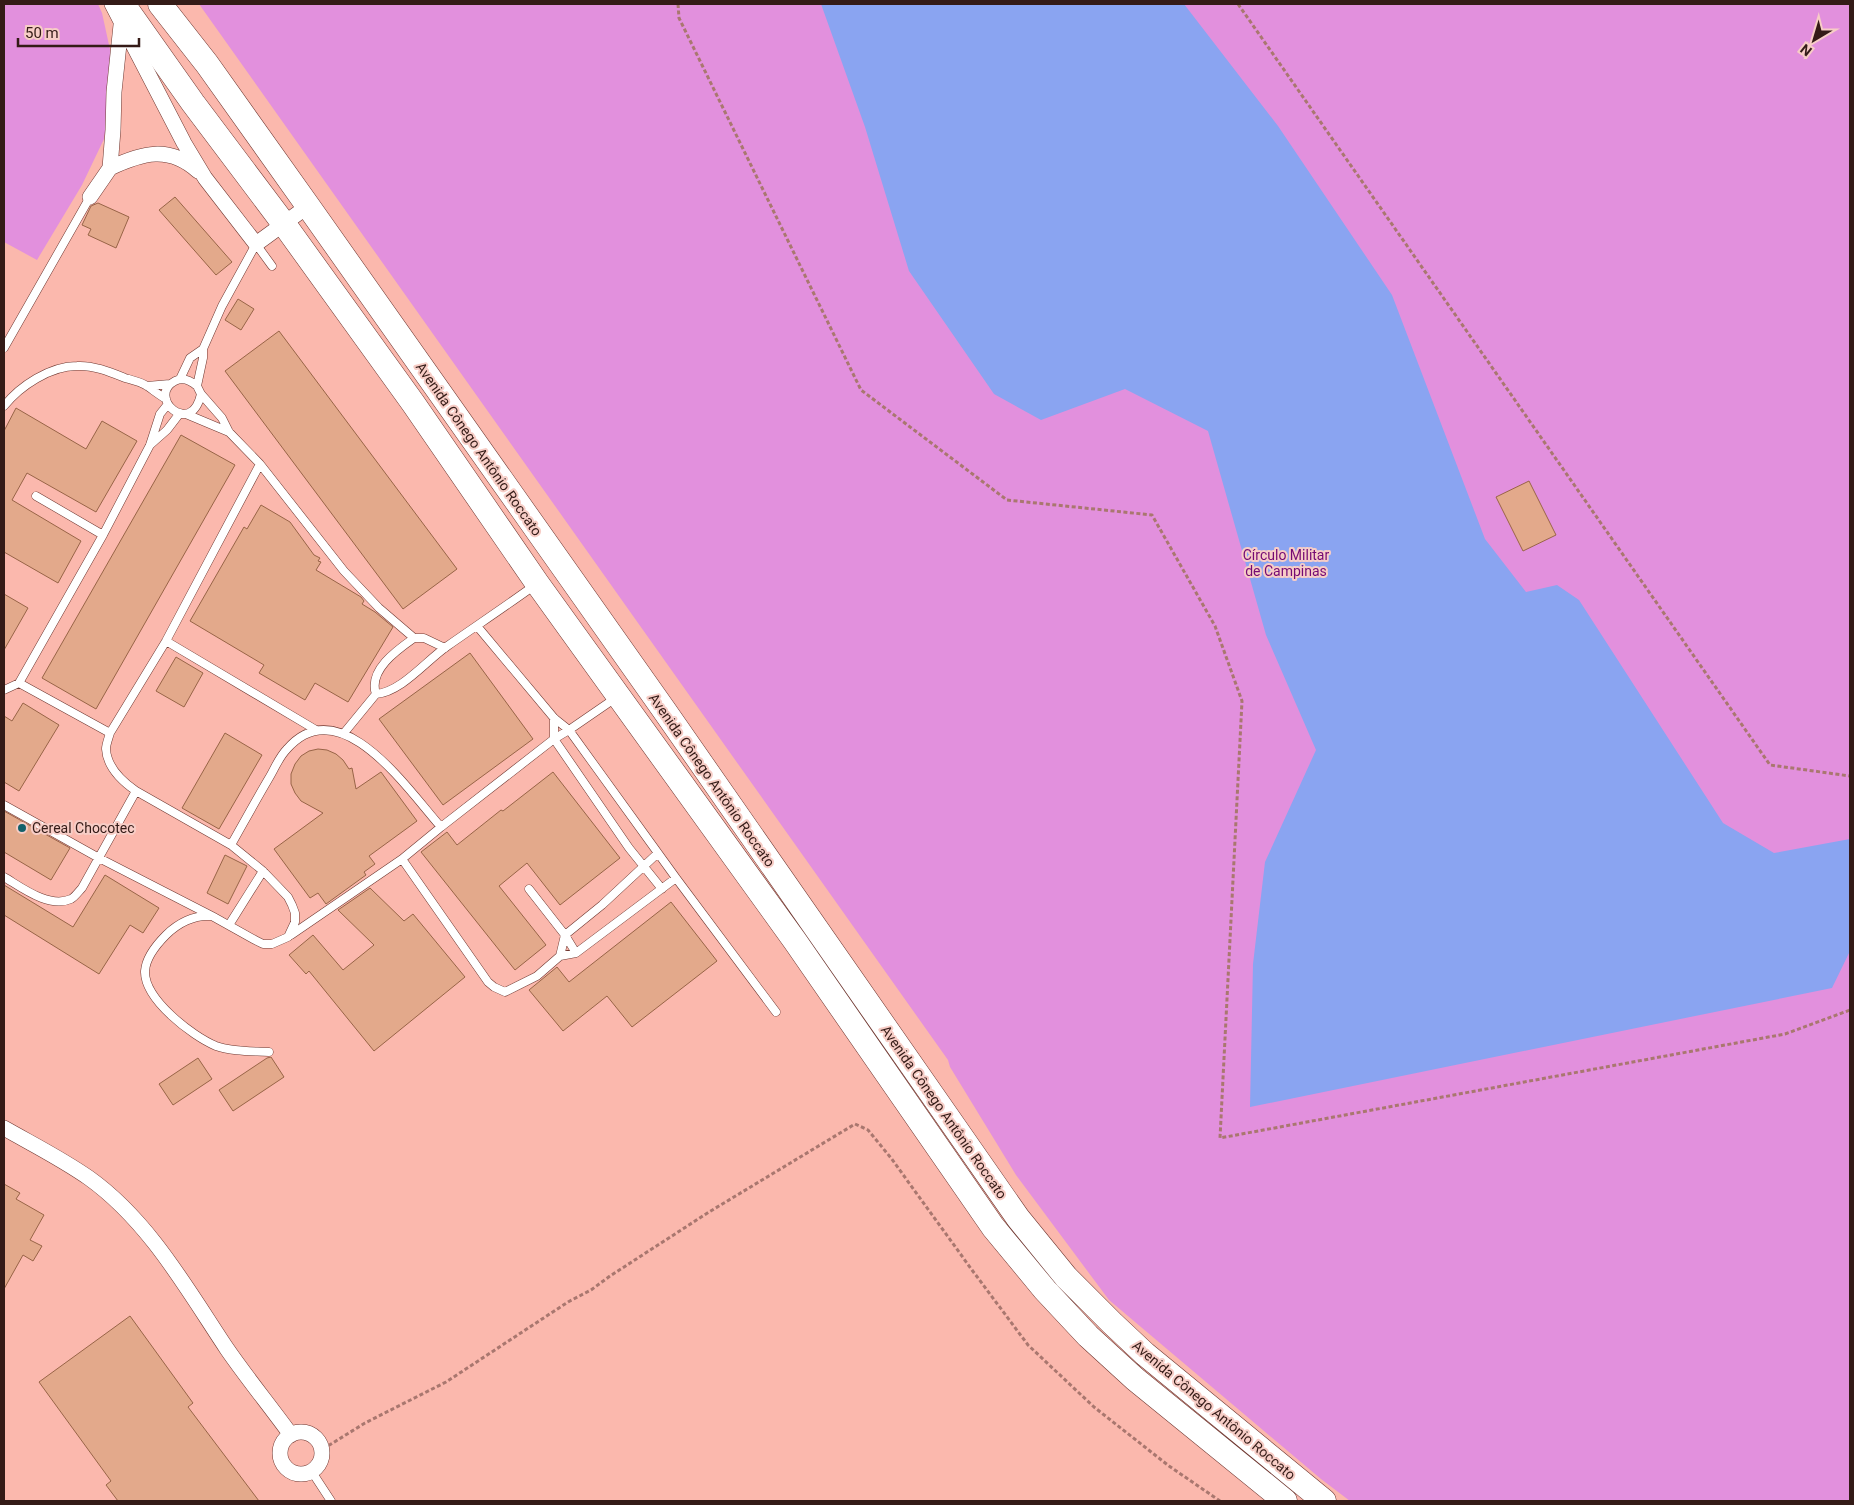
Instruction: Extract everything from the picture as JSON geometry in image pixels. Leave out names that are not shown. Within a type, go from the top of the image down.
[{"type":"main road","name":"Avenida Cônego Antônio Roccato","points":[[160,4],[207,64],[308,206],[1018,1218],[1066,1277],[1112,1323],[1146,1354],[1324,1501]]},
{"type":"main road","name":"Avenida Cônego Antônio Roccato","points":[[122,14],[193,103],[284,224],[413,403],[537,583],[784,926],[994,1227],[1044,1290],[1088,1336],[1135,1379],[1285,1501]]},
{"type":"street","points":[[112,4],[122,14],[176,128],[205,178],[256,244],[308,206]]},
{"type":"street","points":[[90,197],[110,168],[114,92],[122,14]]},
{"type":"street","points":[[110,168],[139,156],[164,155],[179,158],[190,164],[205,178]]},
{"type":"street","points":[[4,1128],[90,1178],[124,1208],[181,1279],[228,1351],[291,1434]]},
{"type":"street","points":[[306,1432],[314,1436],[323,1449],[321,1462],[312,1472],[299,1475],[282,1464],[280,1451],[286,1438],[291,1434],[306,1432]]},
{"type":"lane","points":[[4,348],[90,197]]},
{"type":"lane","points":[[196,386],[203,358],[203,349],[222,306],[256,244],[272,266]]},
{"type":"lane","points":[[180,379],[190,358],[203,349]]},
{"type":"lane","points":[[4,406],[10,398],[32,381],[56,370],[76,366],[95,368],[147,386],[167,402],[175,412],[230,432]]},
{"type":"lane","points":[[147,386],[170,384],[180,379],[186,379],[196,386],[222,418],[230,432],[260,464],[344,571],[380,608],[414,638]]},
{"type":"lane","points":[[4,690],[19,683],[103,534],[150,445],[160,414],[167,402],[167,389],[170,384]]},
{"type":"lane","points":[[150,445],[183,414],[196,408],[201,394]]},
{"type":"lane","points":[[260,464],[166,641],[110,733],[106,749],[111,764],[122,781],[136,791],[231,845],[263,872],[288,897],[295,913],[295,922],[288,937]]},
{"type":"lane","points":[[36,496],[103,534]]},
{"type":"lane","points":[[376,694],[383,694],[395,688],[444,648],[537,583]]},
{"type":"lane","points":[[477,626],[554,718],[569,730],[776,1012]]},
{"type":"lane","points":[[344,733],[376,694],[374,681],[378,671],[394,654],[414,638],[424,638],[444,648]]},
{"type":"lane","points":[[166,641],[316,730]]},
{"type":"lane","points":[[19,683],[110,733]]},
{"type":"lane","points":[[4,805],[99,858],[263,944],[272,944],[288,937],[402,860],[554,738],[569,730],[617,696]]},
{"type":"lane","points":[[554,718],[554,738],[644,868],[662,889]]},
{"type":"lane","points":[[231,845],[285,751],[303,735],[316,730],[344,733],[358,740],[384,762],[441,827]]},
{"type":"lane","points":[[4,877],[31,893],[51,900],[63,901],[73,899],[82,888],[136,791]]},
{"type":"lane","points":[[560,956],[565,935],[602,906],[658,853]]},
{"type":"lane","points":[[402,860],[458,941],[494,987],[505,992],[537,976],[560,956],[576,954],[676,878]]},
{"type":"lane","points":[[229,925],[263,872]]},
{"type":"lane","points":[[529,889],[565,935],[576,954]]},
{"type":"lane","points":[[212,916],[199,915],[183,922],[169,931],[158,943],[149,956],[145,971],[150,988],[159,1003],[176,1020],[216,1046],[239,1051],[270,1052]]},
{"type":"lane","points":[[312,1472],[331,1501]]},
{"type":"path","points":[[678,4],[679,18],[861,390],[1007,500],[1152,516],[1215,626],[1242,701],[1220,1138],[1785,1034],[1850,1010]]},
{"type":"path","points":[[1238,4],[1770,765],[1850,776]]},
{"type":"path","points":[[323,1449],[373,1419],[446,1382],[709,1212],[855,1124],[868,1130],[890,1158],[1028,1345],[1094,1407],[1169,1466],[1220,1501]]},
{"type":"green space","points":[[4,4],[98,4],[102,13],[111,54],[110,100],[104,139],[82,185],[37,260],[4,242]]},
{"type":"green space","name":"Círculo Militar de Campinas","points":[[199,4],[1850,4],[1850,1501],[1350,1501],[1321,1479],[1109,1300],[1016,1175],[950,1067],[948,1060]]},
{"type":"water","points":[[821,4],[1184,4],[1278,126],[1392,295],[1485,539],[1526,592],[1557,585],[1579,600],[1723,823],[1774,853],[1850,839],[1850,951],[1832,988],[1250,1107],[1253,964],[1265,862],[1316,750],[1266,635],[1208,431],[1125,389],[1041,420],[994,394],[909,271],[865,127]]},
{"type":"building","points":[[175,197],[232,262],[216,275],[159,210]]},
{"type":"building","points":[[98,203],[129,217],[116,248],[88,235],[91,229],[82,225],[91,206]]},
{"type":"building","points":[[238,299],[254,309],[241,330],[225,320]]},
{"type":"building","points":[[279,331],[457,569],[403,609],[225,371]]},
{"type":"building","points":[[16,408],[86,449],[102,421],[137,441],[96,512],[27,473],[12,500],[81,541],[58,583],[4,552],[4,431]]},
{"type":"building","points":[[181,435],[235,465],[96,709],[42,678]]},
{"type":"building","points":[[1529,481],[1556,535],[1523,551],[1496,497]]},
{"type":"building","points":[[261,505],[290,522],[314,555],[320,558],[318,561],[321,562],[316,570],[361,597],[364,601],[362,604],[393,627],[348,702],[315,683],[305,700],[259,673],[264,665],[190,621],[244,527],[247,529]]},
{"type":"building","points":[[4,594],[28,608],[4,650]]},
{"type":"building","points":[[470,653],[533,739],[443,805],[379,719]]},
{"type":"building","points":[[176,657],[203,673],[184,707],[156,691]]},
{"type":"building","points":[[23,703],[59,725],[19,791],[4,782],[4,716],[12,721]]},
{"type":"building","points":[[225,733],[262,755],[219,829],[182,808]]},
{"type":"building","points":[[318,749],[336,754],[349,769],[352,768],[356,789],[381,772],[417,821],[369,856],[375,864],[364,872],[366,875],[326,904],[318,893],[310,898],[274,849],[323,813],[301,801],[291,784],[291,774],[301,756],[309,751]]},
{"type":"building","points":[[553,772],[620,858],[560,905],[527,863],[499,886],[546,945],[515,970],[421,852],[447,832],[457,845]]},
{"type":"building","name":"Cereal Chocotec","points":[[4,811],[70,848],[51,880],[4,852]]},
{"type":"building","points":[[225,855],[247,866],[228,904],[207,893]]},
{"type":"building","points":[[105,875],[159,908],[143,933],[130,925],[99,974],[4,915],[4,885],[73,927]]},
{"type":"building","points":[[370,888],[404,921],[413,914],[465,977],[374,1051],[309,971],[306,974],[289,955],[313,935],[343,970],[374,945],[338,910]]},
{"type":"building","points":[[671,902],[717,961],[632,1027],[607,996],[563,1031],[529,990],[557,967],[569,982]]},
{"type":"building","points":[[271,1057],[284,1077],[233,1111],[219,1090]]},
{"type":"building","points":[[198,1058],[212,1079],[173,1105],[159,1084]]},
{"type":"building","points":[[4,1184],[20,1193],[16,1199],[44,1215],[30,1240],[42,1246],[33,1261],[23,1255],[4,1289]]},
{"type":"building","points":[[130,1316],[193,1403],[188,1407],[259,1501],[118,1501],[106,1485],[111,1481],[39,1382]]},
{"type":"place","name":"Cereal Chocotec","points":[[22,828]]}]
